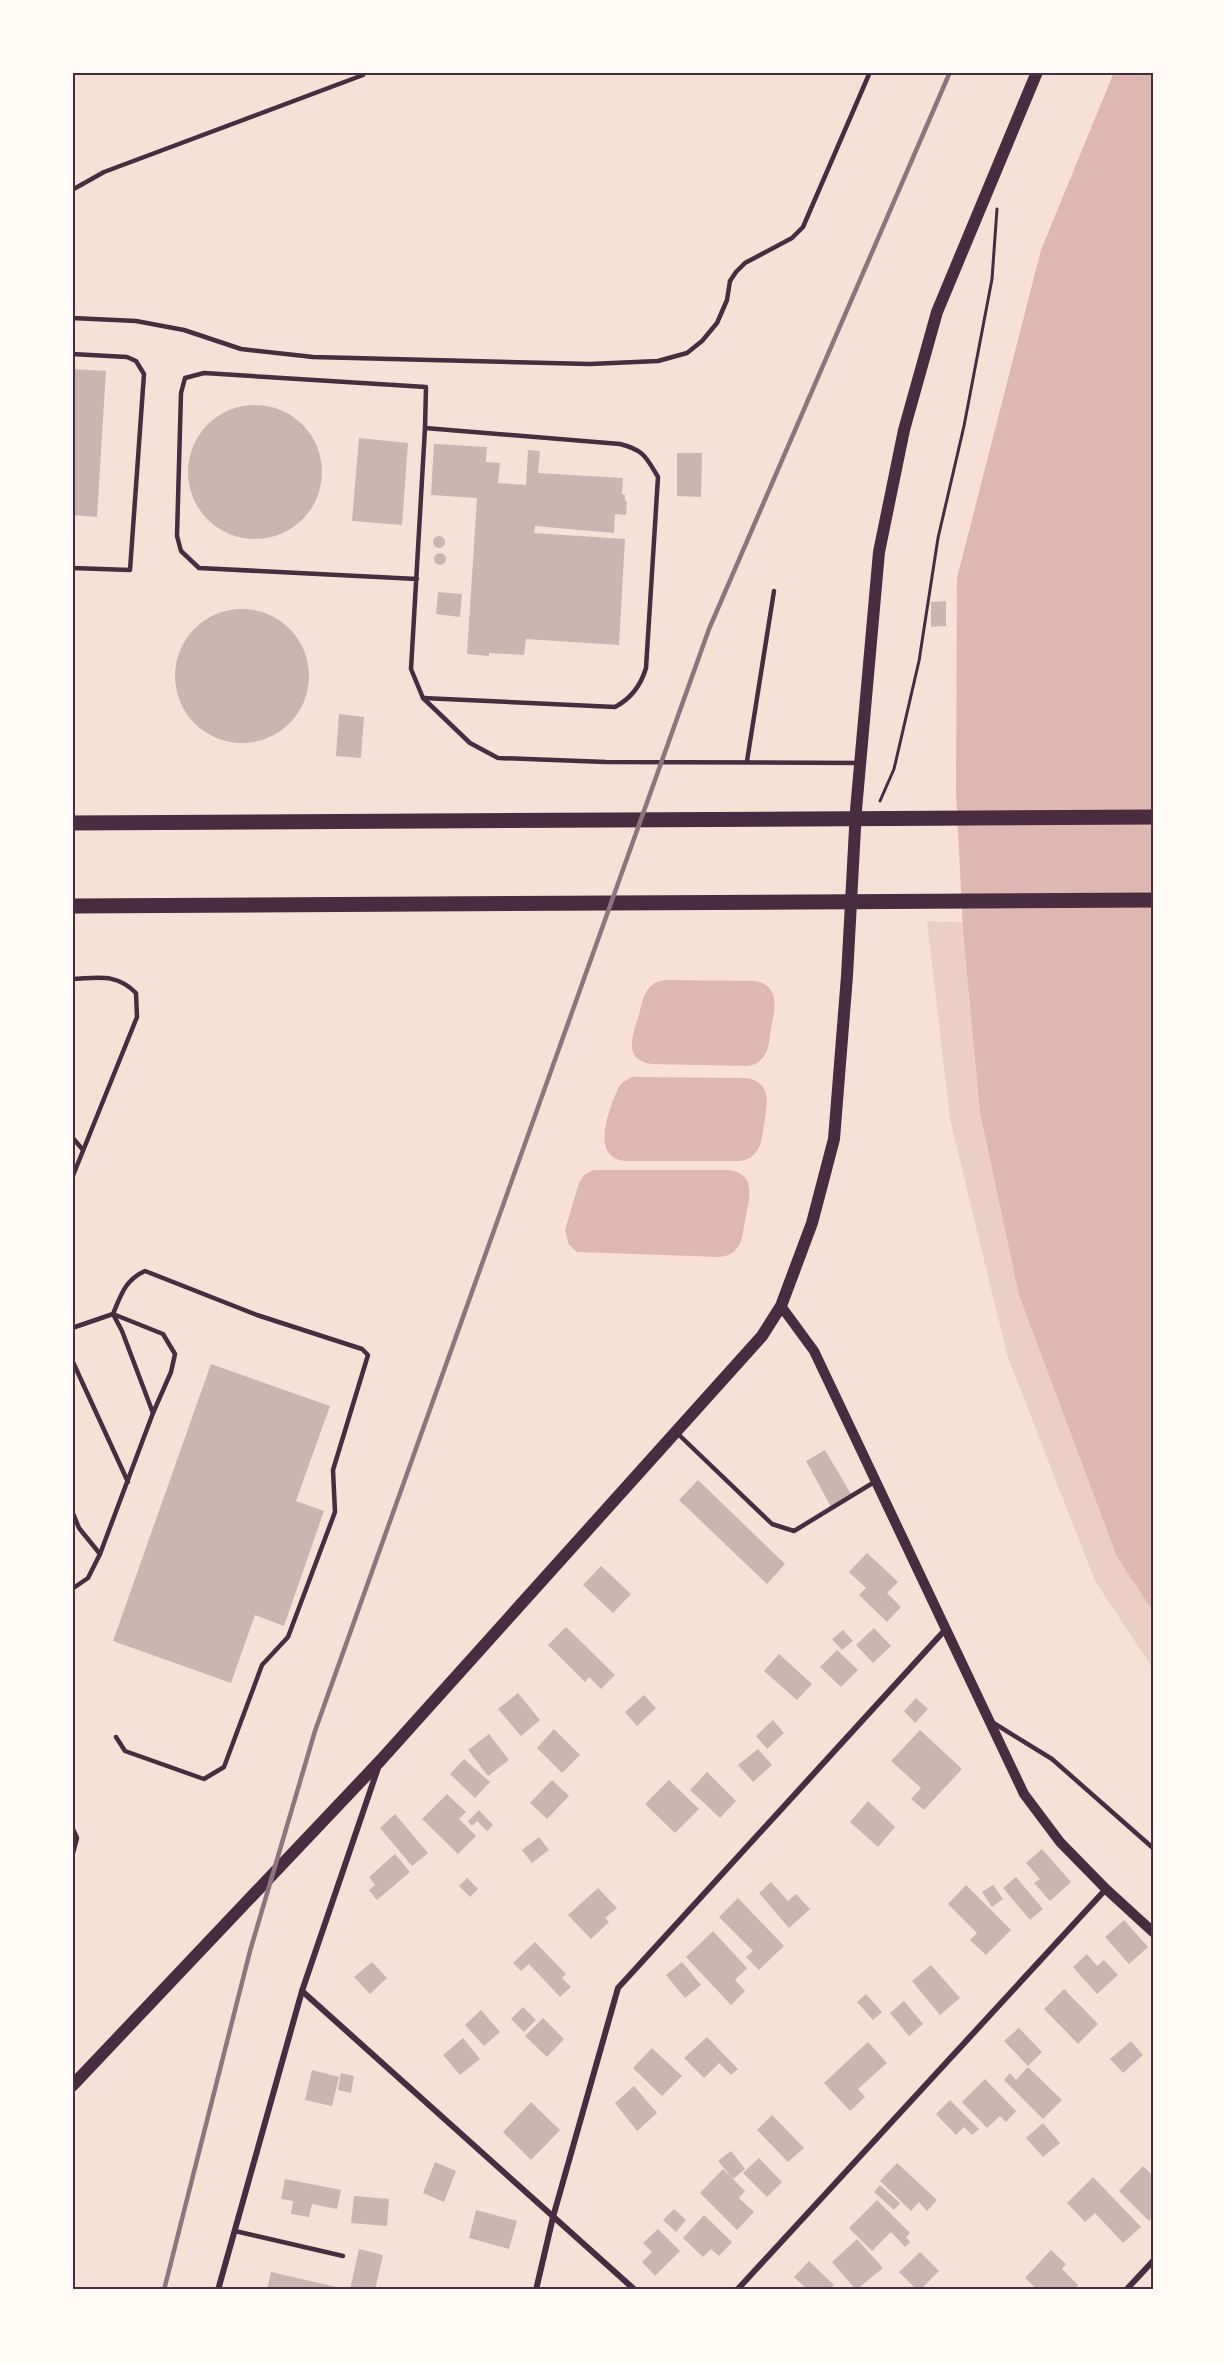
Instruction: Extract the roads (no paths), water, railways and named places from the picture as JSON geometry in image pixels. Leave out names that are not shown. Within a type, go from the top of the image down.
[{"type":"highway","points":[[72,823],[1153,817]]},
{"type":"highway","points":[[72,906],[1153,900]]},
{"type":"main road","points":[[72,2086],[380,1761],[762,1336],[781,1306],[812,1223],[834,1139],[847,976],[856,810],[879,552],[904,430],[937,312],[1037,72]]},
{"type":"street","points":[[781,1306],[814,1351],[1024,1794],[1060,1842],[1153,1932]]},
{"type":"street","points":[[536,2290],[553,2217],[618,1988],[945,1630]]},
{"type":"street","points":[[218,2290],[302,1991],[380,1761]]},
{"type":"street","points":[[737,2290],[1106,1889]]},
{"type":"street","points":[[302,1991],[635,2290]]},
{"type":"street","points":[[1126,2290],[1153,2261]]},
{"type":"lane","points":[[72,190],[104,172],[325,91],[363,75],[365,72]]},
{"type":"lane","points":[[72,318],[136,321],[184,330],[241,349],[314,357],[590,364],[658,361],[673,358],[687,353],[702,341],[717,323],[735,272],[745,263],[792,238],[803,226],[870,72]]},
{"type":"lane","points":[[72,354],[127,357],[136,361],[144,374],[130,570],[72,568]]},
{"type":"lane","points":[[417,579],[199,568],[181,551],[177,536],[181,393],[185,378],[204,373],[426,387],[417,579],[411,669],[423,698],[470,743],[498,758],[606,762],[860,763]]},
{"type":"lane","points":[[423,698],[615,707],[627,700],[642,682],[646,668],[658,477],[647,459],[636,448],[620,444],[425,428]]},
{"type":"lane","points":[[747,761],[774,591]]},
{"type":"lane","points":[[72,979],[104,978],[125,982],[136,993],[137,1017],[72,1178]]},
{"type":"lane","points":[[72,1137],[83,1150]]},
{"type":"lane","points":[[113,1314],[122,1292],[132,1277],[145,1271],[257,1315],[362,1349],[368,1355],[333,1470],[335,1512],[288,1636],[262,1665],[224,1767],[204,1779],[125,1751],[116,1737]]},
{"type":"lane","points":[[113,1314],[122,1331],[153,1413]]},
{"type":"lane","points":[[72,1328],[113,1314],[163,1334],[175,1354],[171,1372],[153,1413],[100,1554],[88,1578],[72,1589]]},
{"type":"lane","points":[[72,1360],[128,1482]]},
{"type":"lane","points":[[676,1432],[771,1524],[788,1530],[794,1530],[876,1481]]},
{"type":"lane","points":[[72,1511],[79,1528],[100,1554]]},
{"type":"lane","points":[[988,1719],[1052,1759],[1153,1848]]},
{"type":"lane","points":[[72,1827],[77,1838],[72,1857]]},
{"type":"lane","points":[[235,2230],[342,2256]]},
{"type":"railway","points":[[164,2290],[250,1951],[315,1731],[709,629],[950,72]]}]
